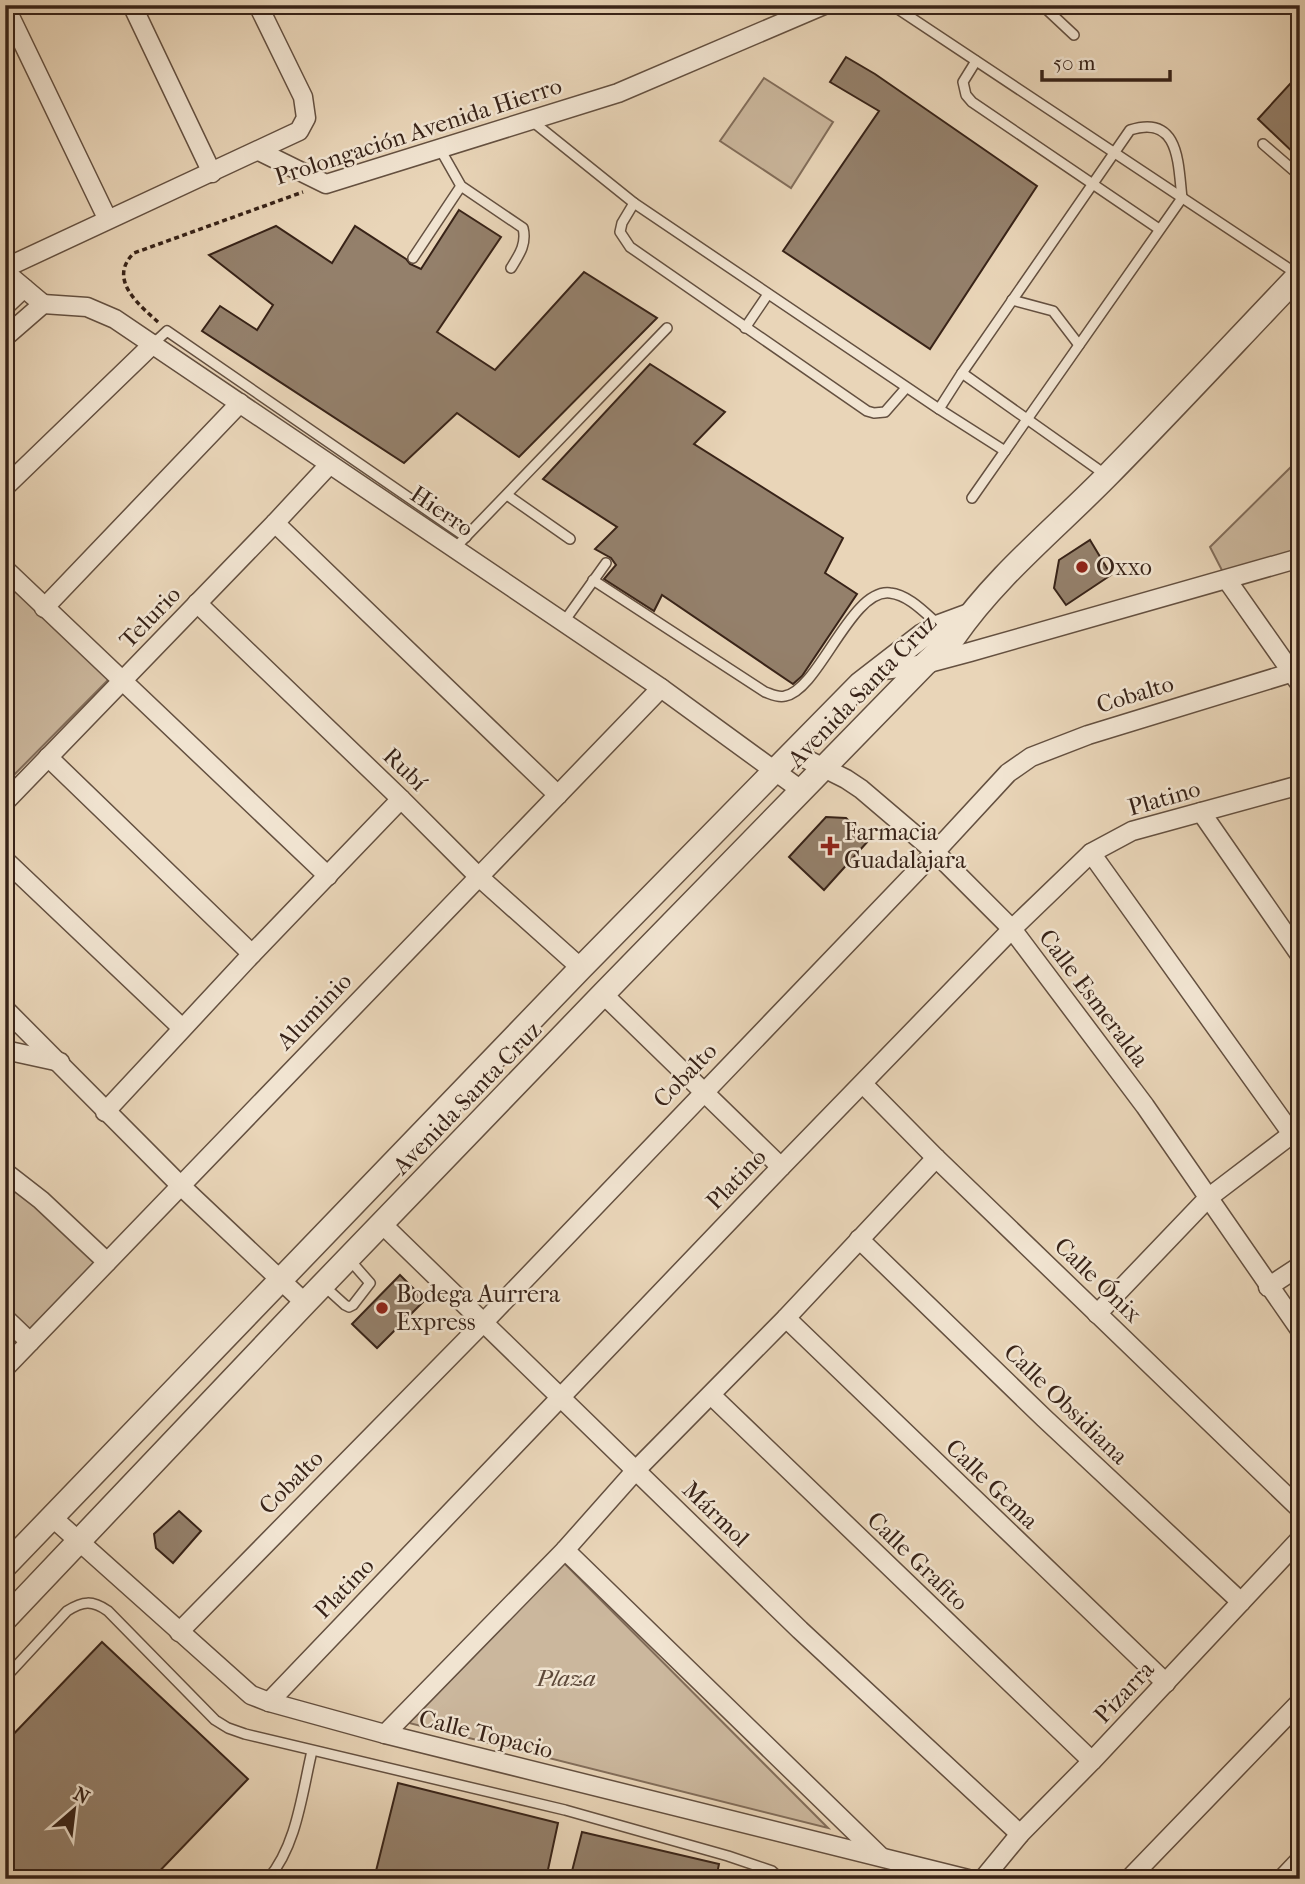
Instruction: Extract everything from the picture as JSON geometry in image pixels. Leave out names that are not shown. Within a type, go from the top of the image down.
[{"type":"street","points":[[132,5],[212,173]]},
{"type":"street","points":[[7,332],[43,304],[5,270],[107,218],[212,173],[299,131],[306,118],[303,97],[258,5]]},
{"type":"street","name":"Prolongación Avenida Hierro","points":[[326,184],[618,93],[824,5]]},
{"type":"street","points":[[5,6],[107,218]]},
{"type":"street","points":[[259,151],[326,184]]},
{"type":"street","name":"Avenida Santa Cruz","points":[[5,1619],[304,1303],[603,994],[925,664],[955,638],[968,616],[1032,549],[1108,476],[1299,275]]},
{"type":"street","points":[[5,306],[24,288]]},
{"type":"street","name":"Hierro","points":[[43,304],[87,307],[100,311],[153,344],[329,465],[460,543],[563,623],[660,688],[801,790]]},
{"type":"street","points":[[5,487],[153,344]]},
{"type":"street","points":[[44,608],[240,403]]},
{"type":"street","name":"Telurio","points":[[5,802],[329,465]]},
{"type":"street","points":[[275,523],[558,795]]},
{"type":"street","points":[[955,638],[1227,580],[1300,558]]},
{"type":"street","points":[[5,569],[328,876]]},
{"type":"street","points":[[1227,580],[1297,676]]},
{"type":"street","name":"Rubí","points":[[197,603],[478,876],[581,968]]},
{"type":"street","name":"Avenida Santa Cruz","points":[[5,1566],[773,770],[876,671],[912,643],[955,638]]},
{"type":"street","points":[[876,671],[925,664]]},
{"type":"street","name":"Cobalto","points":[[178,1632],[483,1323],[1008,773],[1031,757],[1088,735],[1297,676]]},
{"type":"street","name":"Aluminio","points":[[5,1368],[660,688]]},
{"type":"street","name":"Calle Esmeralda","points":[[792,752],[861,789],[935,852],[1012,929],[1145,1106],[1300,1330]]},
{"type":"street","points":[[48,757],[252,954]]},
{"type":"street","name":"Platino","points":[[269,1702],[781,1167],[1012,929],[1091,853],[1132,831],[1300,785]]},
{"type":"street","points":[[105,1112],[401,799]]},
{"type":"street","points":[[1201,812],[1300,955]]},
{"type":"street","points":[[1091,853],[1296,1133],[1208,1198],[1097,1314]]},
{"type":"street","points":[[5,860],[182,1028]]},
{"type":"street","points":[[603,994],[781,1167]]},
{"type":"street","points":[[5,1009],[60,1062],[105,1112],[304,1303]]},
{"type":"street","points":[[5,1050],[60,1062]]},
{"type":"street","name":"Calle Ónix","points":[[863,1084],[936,1158],[1300,1509]]},
{"type":"street","points":[[385,1734],[565,1550],[636,1470],[786,1318],[936,1158]]},
{"type":"street","points":[[5,1172],[41,1199],[107,1262]]},
{"type":"street","name":"Mármol","points":[[382,1224],[800,1630],[1020,1834]]},
{"type":"street","name":"Calle Obsidiana","points":[[859,1239],[1044,1418],[1241,1602]]},
{"type":"street","points":[[1268,1287],[1300,1266]]},
{"type":"street","points":[[5,1318],[30,1342]]},
{"type":"street","name":"Calle Gema","points":[[786,1318],[1166,1683]]},
{"type":"street","name":"Calle Grafito","points":[[711,1395],[1092,1761]]},
{"type":"street","name":"Calle Topacio","points":[[53,1518],[251,1695],[385,1734],[968,1879]]},
{"type":"street","name":"Pizarra","points":[[983,1879],[1020,1834],[1300,1539]]},
{"type":"street","points":[[565,1550],[880,1856]]},
{"type":"street","points":[[1129,1879],[1300,1702]]},
{"type":"street","points":[[1282,1879],[1300,1860]]},
{"type":"lane","points":[[892,5],[1299,275]]},
{"type":"lane","points":[[1042,5],[1074,36]]},
{"type":"lane","points":[[976,61],[963,82],[966,95],[972,102],[1091,185],[1160,229]]},
{"type":"lane","points":[[532,121],[634,203],[906,388],[1005,451]]},
{"type":"lane","points":[[939,409],[1130,130],[1143,126],[1169,135],[1178,156],[1182,198],[971,498]]},
{"type":"lane","points":[[1263,144],[1300,176]]},
{"type":"lane","points":[[440,149],[461,186],[523,228],[526,237],[511,268]]},
{"type":"lane","points":[[412,257],[461,186]]},
{"type":"lane","points":[[634,203],[622,223],[620,232],[629,247],[745,327],[874,413],[885,412],[906,388]]},
{"type":"lane","points":[[745,327],[768,294]]},
{"type":"lane","points":[[1012,300],[1053,311],[1079,345]]},
{"type":"lane","points":[[153,344],[167,331],[460,543],[667,328]]},
{"type":"lane","points":[[962,373],[1108,476]]},
{"type":"lane","points":[[507,495],[570,540]]},
{"type":"lane","points":[[563,623],[606,563]]},
{"type":"lane","points":[[593,580],[765,692],[781,697],[788,696],[802,686],[862,606],[880,593],[898,594],[909,600],[955,638]]},
{"type":"lane","points":[[323,1284],[345,1305],[353,1305],[370,1283],[348,1258]]},
{"type":"lane","points":[[5,1678],[67,1611],[79,1603],[90,1602],[108,1611],[222,1724],[245,1734],[565,1810],[728,1856],[772,1871],[781,1879]]},
{"type":"lane","points":[[268,1879],[278,1867],[290,1840],[312,1751]]},
{"type":"path","name":"Prolongación Avenida Hierro","points":[[167,331],[128,292],[124,274],[128,259],[134,253],[326,184]]},
{"type":"green space","points":[[764,78],[833,122],[791,188],[720,141]]},
{"type":"green space","points":[[1300,458],[1300,558],[1227,580],[1210,547]]},
{"type":"green space","points":[[5,580],[109,679],[5,784]]},
{"type":"green space","points":[[5,1172],[107,1262],[30,1342],[5,1318]]},
{"type":"green space","name":"Plaza","points":[[564,1563],[828,1828],[409,1723]]},
{"type":"building","points":[[846,57],[875,74],[1037,186],[930,349],[783,251],[879,111],[830,82]]},
{"type":"building","points":[[1300,73],[1300,159],[1258,119]]},
{"type":"building","points":[[459,210],[501,237],[437,332],[495,370],[584,272],[657,318],[519,457],[457,413],[404,463],[202,331],[220,306],[257,330],[273,305],[209,255],[276,226],[332,263],[355,226],[421,269]]},
{"type":"building","points":[[650,364],[725,412],[694,444],[843,538],[825,573],[857,594],[802,676],[793,684],[662,595],[654,611],[604,579],[616,565],[611,558],[595,549],[617,527],[543,479]]},
{"type":"building","name":"Oxxo","points":[[1090,540],[1111,575],[1066,605],[1054,588],[1059,560]]},
{"type":"building","points":[[826,817],[846,818],[869,840],[824,890],[789,857]]},
{"type":"building","points":[[400,1275],[425,1300],[377,1348],[352,1324]]},
{"type":"building","points":[[179,1511],[201,1531],[173,1563],[156,1548],[154,1534]]},
{"type":"building","points":[[102,1642],[248,1779],[152,1879],[5,1879],[5,1743]]},
{"type":"building","points":[[398,1783],[558,1823],[546,1879],[374,1879]]},
{"type":"building","points":[[582,1832],[719,1864],[716,1879],[570,1879]]},
{"type":"place","name":"Oxxo","points":[[1082,567]]},
{"type":"place","name":"Farmacia Guadalajara","points":[[830,846]]},
{"type":"place","name":"Bodega Aurrera Express","points":[[382,1308]]}]
